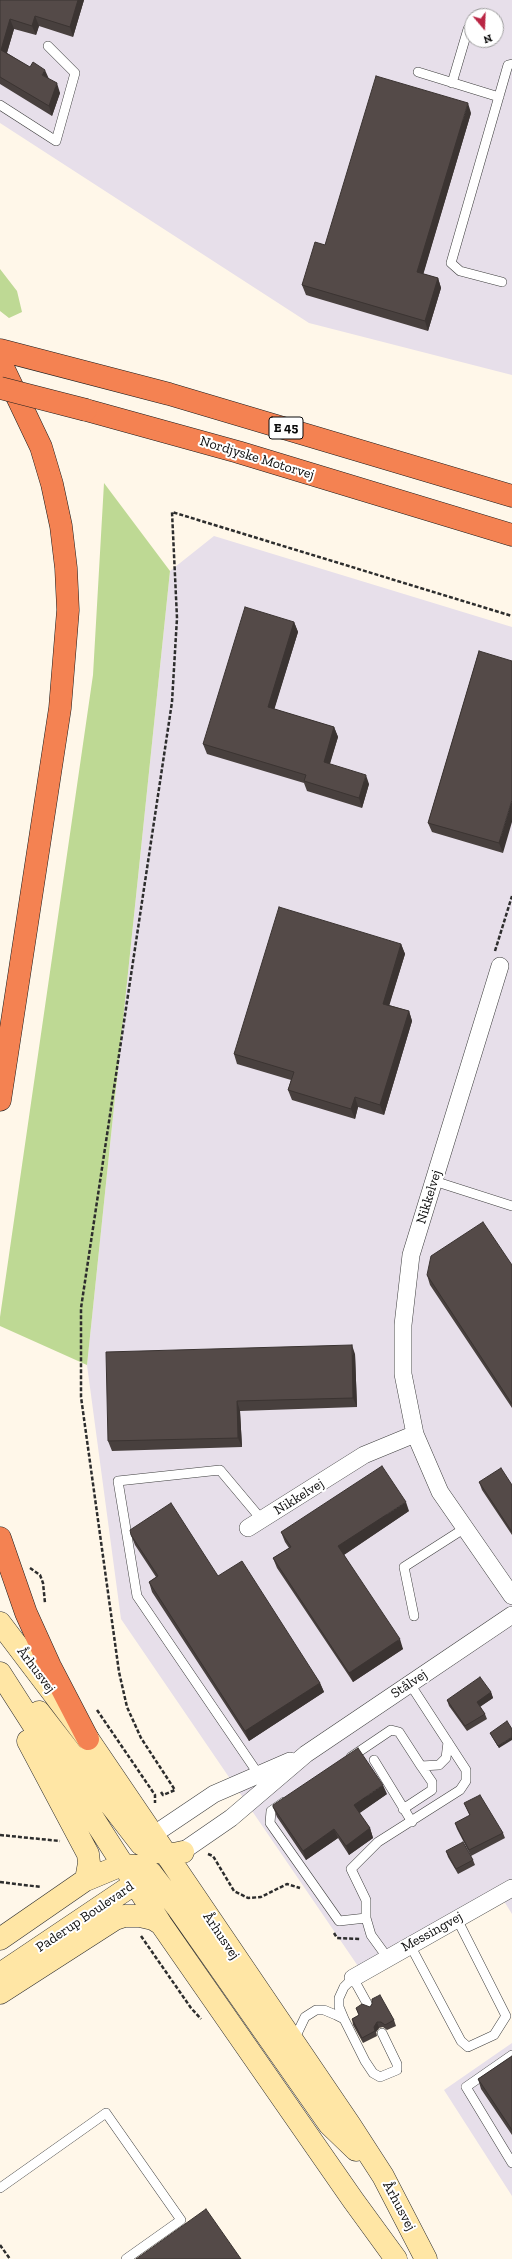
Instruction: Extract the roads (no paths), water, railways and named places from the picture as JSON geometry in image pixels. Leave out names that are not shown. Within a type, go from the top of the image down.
[{"type":"highway","name":"E 45","points":[[0,350],[59,364],[272,423],[512,496]]},
{"type":"highway","points":[[0,360],[41,447],[52,484],[62,540],[68,610],[60,708],[0,1100]]},
{"type":"highway","name":"Nordjyske Motorvej","points":[[0,388],[238,452],[512,535]]},
{"type":"highway","points":[[0,1538],[9,1568],[26,1613],[50,1666],[88,1739]]},
{"type":"main road","name":"Århusvej","points":[[0,1623],[88,1739],[147,1839],[173,1855],[383,2176],[426,2259]]},
{"type":"main road","points":[[0,1662],[147,1839]]},
{"type":"main road","points":[[0,1673],[120,1862],[177,1907],[329,2124],[383,2176]]},
{"type":"main road","points":[[0,1686],[88,1854],[89,1863],[86,1880]]},
{"type":"main road","name":"Paderup Boulevard","points":[[0,1939],[86,1880],[120,1862],[147,1839]]},
{"type":"main road","name":"Paderup Boulevard","points":[[0,1974],[142,1878],[173,1855]]},
{"type":"main road","points":[[142,1878],[161,1924],[396,2259]]},
{"type":"main road","points":[[0,1993],[114,1919],[124,1916],[140,1916],[153,1919],[161,1924]]},
{"type":"street","name":"Nikkelvej","points":[[500,966],[411,1255],[403,1325],[403,1374],[415,1434],[440,1492],[512,1596]]},
{"type":"street","name":"Nikkelvej","points":[[255,1524],[364,1456],[415,1434]]},
{"type":"street","name":"Stålvej","points":[[173,1855],[231,1818],[306,1754],[512,1615]]},
{"type":"street","name":"Stålvej","points":[[147,1839],[214,1794],[306,1754]]},
{"type":"street","name":"Messingvej","points":[[353,1978],[387,1957],[512,1888]]},
{"type":"lane","points":[[452,82],[464,42]]},
{"type":"lane","points":[[0,106],[56,141],[75,73],[48,46]]},
{"type":"lane","points":[[502,282],[460,271],[452,263],[508,65],[512,64]]},
{"type":"lane","points":[[418,72],[499,97]]},
{"type":"lane","points":[[434,1181],[512,1206]]},
{"type":"lane","points":[[255,1524],[220,1470],[118,1481],[137,1596],[259,1775]]},
{"type":"lane","points":[[414,1616],[404,1567],[465,1528]]},
{"type":"lane","points":[[387,1957],[371,1935],[366,1918],[366,1900],[351,1869],[378,1842],[412,1822],[460,1790],[466,1781],[466,1770],[410,1684]]},
{"type":"lane","points":[[343,1763],[391,1730],[399,1732],[432,1782],[432,1790],[403,1809]]},
{"type":"lane","points":[[421,1766],[439,1765],[446,1758],[448,1742]]},
{"type":"lane","points":[[374,1760],[412,1822]]},
{"type":"lane","points":[[291,1798],[271,1811],[270,1823],[339,1921],[366,1918]]},
{"type":"lane","points":[[410,1945],[461,2041],[468,2047],[494,2035],[506,2016],[457,1919]]},
{"type":"lane","points":[[369,2007],[353,1978],[344,1987],[339,1998],[339,2007],[365,2061],[373,2073],[380,2077],[397,2070],[397,2064],[382,2033]]},
{"type":"lane","points":[[294,2042],[305,2016],[316,2010],[324,2010],[344,2019]]},
{"type":"lane","points":[[512,2056],[466,2087],[512,2163]]},
{"type":"lane","points":[[0,2188],[106,2113],[181,2220],[126,2259]]}]
